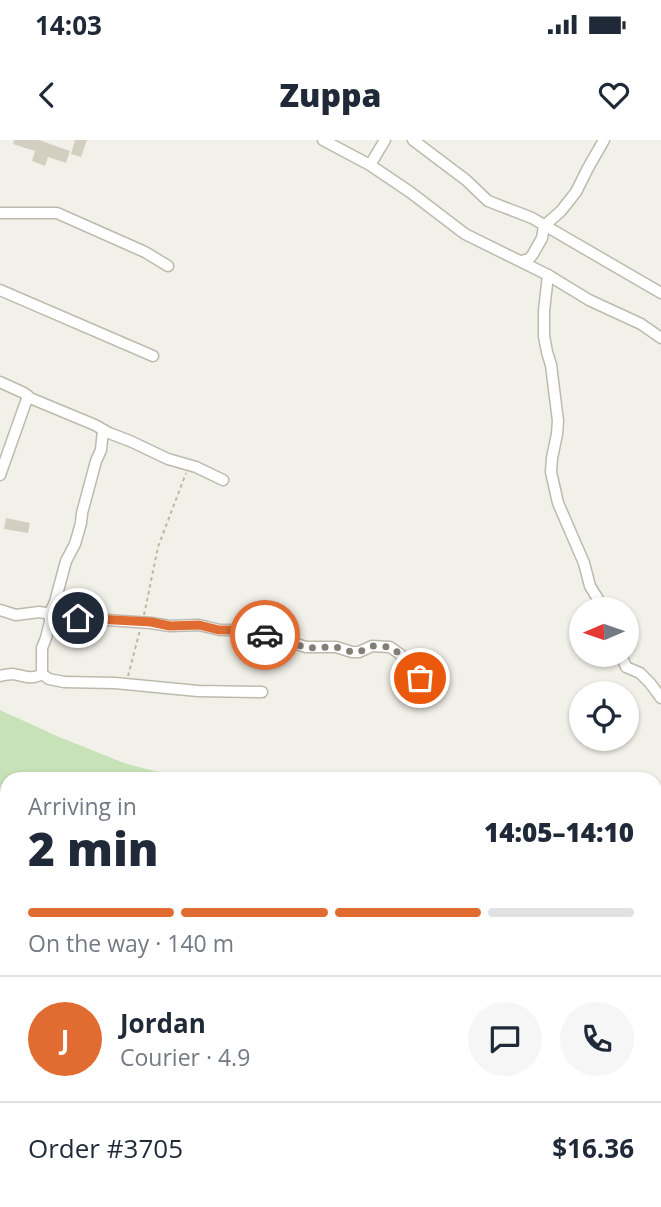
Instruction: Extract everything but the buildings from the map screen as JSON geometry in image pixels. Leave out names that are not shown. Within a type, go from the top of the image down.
[{"type":"street","points":[[323,140],[370,165],[411,192],[465,234],[522,261],[589,300],[641,324],[661,338]]},
{"type":"street","points":[[370,165],[385,140]]},
{"type":"street","points":[[413,140],[466,180],[488,201],[532,218],[661,293]]},
{"type":"street","points":[[522,261],[533,254],[542,238],[544,226],[576,192],[604,140]]},
{"type":"street","points":[[0,213],[57,213],[168,265]]},
{"type":"street","points":[[548,275],[544,336],[551,365],[558,421],[552,458],[553,480],[558,503],[598,597]]},
{"type":"street","points":[[0,290],[153,355]]},
{"type":"street","points":[[0,382],[167,459],[189,465],[223,480]]},
{"type":"street","points":[[0,475],[28,396]]},
{"type":"street","points":[[103,430],[101,450],[75,544],[66,561],[50,613],[42,648],[42,674],[49,680],[56,681],[198,691],[262,692]]},
{"type":"street","points":[[0,610],[16,615],[39,612],[170,626],[199,625],[219,630],[255,630],[277,642],[290,642],[306,648],[336,647],[359,652],[372,646],[390,647],[429,685]]},
{"type":"street","points":[[626,667],[640,673],[661,698]]},
{"type":"street","points":[[0,676],[13,674],[21,678],[35,678],[42,674]]},
{"type":"path","points":[[125,684],[143,622],[158,547],[189,465]]},
{"type":"green space","points":[[0,710],[124,763],[158,772],[0,772]]},
{"type":"way so far","points":[[265,635],[277,642],[290,642],[306,648],[336,647],[359,652],[372,646],[390,647],[400,654],[420,678]]},
{"type":"route","points":[[78,618],[151,622],[170,626],[199,625],[229,631],[255,630],[265,635]]}]
